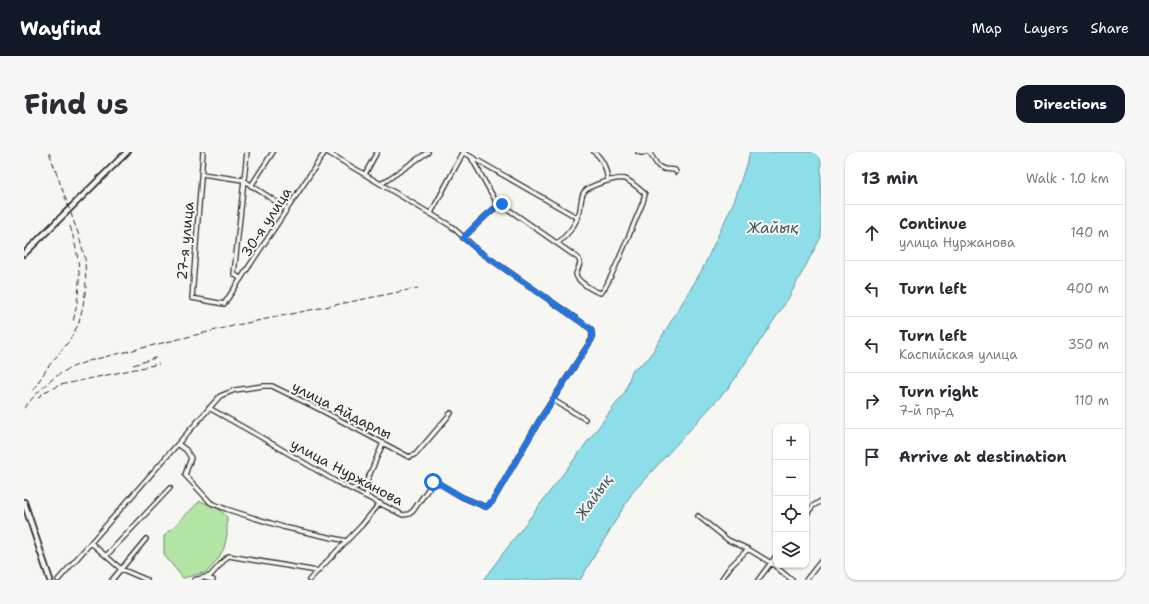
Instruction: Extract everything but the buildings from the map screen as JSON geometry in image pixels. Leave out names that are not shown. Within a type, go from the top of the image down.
[{"type":"street","points":[[24,254],[127,152]]},
{"type":"street","name":"27-я улица","points":[[203,152],[192,298],[224,304]]},
{"type":"street","points":[[242,279],[234,274],[247,152]]},
{"type":"street","points":[[251,186],[273,152]]},
{"type":"street","points":[[326,152],[451,226],[479,251],[591,329],[592,339],[553,400],[586,419]]},
{"type":"street","name":"30-я улица","points":[[224,304],[326,152]]},
{"type":"street","points":[[365,174],[377,152]]},
{"type":"street","points":[[381,184],[428,152]]},
{"type":"street","points":[[431,213],[463,152],[578,218]]},
{"type":"street","points":[[594,152],[600,156],[606,168],[608,181]]},
{"type":"street","points":[[638,152],[650,152],[658,166],[664,169],[675,170],[676,172]]},
{"type":"street","points":[[471,157],[498,205]]},
{"type":"street","points":[[202,174],[243,180],[287,209]]},
{"type":"street","points":[[463,238],[498,205],[502,204],[578,258],[580,262],[576,274],[578,280],[599,293],[603,292],[646,196],[644,192],[628,180],[624,179],[608,181],[584,192],[578,218],[573,228],[558,243]]},
{"type":"street","name":"улица Айдарлы","points":[[58,580],[220,396],[235,390],[272,386],[319,409],[409,457],[416,454],[451,413]]},
{"type":"street","name":"улица Нуржанова","points":[[209,408],[335,481],[403,515],[406,515],[413,511],[435,481],[462,497],[486,507],[492,502],[553,400]]},
{"type":"street","points":[[367,496],[366,483],[383,443]]},
{"type":"street","points":[[178,444],[186,450],[191,458],[185,475],[211,503],[283,527],[346,541]]},
{"type":"street","points":[[352,489],[366,483]]},
{"type":"street","points":[[106,556],[170,488]]},
{"type":"street","points":[[809,511],[813,506],[821,501]]},
{"type":"street","points":[[24,502],[50,580]]},
{"type":"street","points":[[309,580],[362,525],[380,503]]},
{"type":"street","points":[[698,516],[728,540],[748,549],[771,563],[792,580]]},
{"type":"street","points":[[112,580],[146,539]]},
{"type":"street","points":[[91,543],[121,569],[146,580]]},
{"type":"street","points":[[721,580],[730,567],[748,549]]},
{"type":"street","points":[[194,580],[210,576],[229,556],[317,571]]},
{"type":"street","points":[[758,580],[773,560]]},
{"type":"street","points":[[806,580],[821,561]]},
{"type":"street","points":[[205,578],[213,580]]},
{"type":"green space","points":[[200,501],[218,508],[227,517],[227,535],[224,548],[218,559],[207,572],[183,578],[164,555],[164,536]]},
{"type":"water","name":"Жайық","points":[[750,152],[821,152],[821,237],[788,299],[730,386],[632,493],[580,580],[483,580],[625,392],[632,371],[649,358],[702,270],[735,199]]},
{"type":"railway","points":[[33,390],[48,367],[69,341],[78,325],[86,289],[85,258],[79,236],[49,152]]},
{"type":"railway","points":[[70,226],[74,239],[79,273],[78,296],[73,322]]},
{"type":"railway","points":[[24,408],[39,391],[54,378],[71,368],[92,360],[237,325],[418,288]]},
{"type":"railway","points":[[133,365],[158,357]]},
{"type":"railway","points":[[38,398],[44,392],[60,385],[159,364]]},
{"type":"route","points":[[433,482],[435,481],[462,497],[486,507],[492,502],[539,421],[592,339],[591,329],[585,324],[479,251],[463,238],[493,209],[499,204],[502,204]]}]
